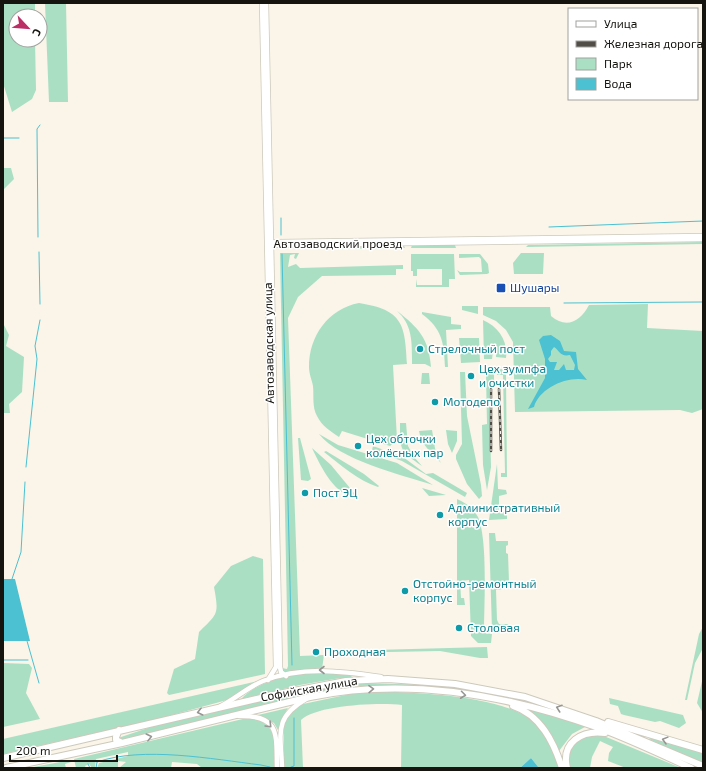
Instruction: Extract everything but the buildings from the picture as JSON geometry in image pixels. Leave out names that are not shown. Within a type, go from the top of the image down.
[{"type":"main road","name":"Софийская улица","points":[[3,758],[119,730],[331,683],[388,679],[435,681],[473,686],[525,697],[596,721],[703,766]]},
{"type":"main road","points":[[434,691],[436,687],[435,681]]},
{"type":"main road","name":"Софийская улица","points":[[6,768],[122,743],[310,697],[360,689],[434,691],[493,699],[540,709],[620,736],[691,768]]},
{"type":"main road","points":[[493,699],[522,710],[539,723],[552,741],[562,768]]},
{"type":"main road","points":[[596,721],[609,722],[703,750]]},
{"type":"main road","points":[[119,730],[116,740],[122,743]]},
{"type":"main road","points":[[567,768],[568,751],[574,740],[582,734],[596,732],[620,736]]},
{"type":"main road","points":[[28,763],[46,755],[46,751],[39,750]]},
{"type":"street","name":"Автозаводская улица","points":[[262,3],[280,667],[281,672],[286,676]]},
{"type":"street","name":"Автозаводская улица","points":[[266,3],[276,667],[268,680]]},
{"type":"street","name":"Автозаводский проезд","points":[[269,244],[703,236]]},
{"type":"street","name":"Автозаводский проезд","points":[[269,244],[703,239]]},
{"type":"street","points":[[216,708],[256,685],[268,680],[308,671],[329,670],[388,679]]},
{"type":"street","points":[[282,768],[281,726],[284,717],[292,708],[310,697]]},
{"type":"street","points":[[233,716],[257,717],[271,725],[276,734],[277,768]]},
{"type":"green space","points":[[3,3],[35,3],[35,8],[8,8],[8,48],[35,48],[36,90],[32,99],[12,112],[3,83]]},
{"type":"green space","points":[[45,3],[66,3],[68,102],[49,102],[47,48],[48,8],[45,8]]},
{"type":"green space","points":[[3,168],[11,168],[14,179],[3,190]]},
{"type":"green space","points":[[703,242],[703,244],[526,247],[528,245]]},
{"type":"green space","points":[[412,245],[455,245],[456,248],[411,248]]},
{"type":"green space","points":[[404,246],[405,248],[326,249],[326,247]]},
{"type":"green space","points":[[280,253],[299,253],[296,259],[294,258],[295,254],[290,255],[288,267],[296,264],[300,268],[403,265],[403,269],[396,269],[396,275],[322,276],[298,297],[288,318],[300,656],[324,655],[322,669],[284,673],[282,668],[287,669],[288,666]]},
{"type":"green space","points":[[521,253],[544,253],[543,274],[514,274],[513,263]]},
{"type":"green space","points":[[411,254],[454,254],[455,279],[449,279],[449,287],[416,287],[416,279],[417,285],[442,285],[442,269],[417,269],[417,276],[413,276],[413,271],[411,271]]},
{"type":"green space","points":[[459,254],[480,254],[488,264],[489,273],[460,275],[457,270],[460,272],[482,272],[481,259],[479,257],[459,258]]},
{"type":"green space","points":[[359,303],[385,310],[399,321],[403,329],[407,364],[393,365],[397,440],[390,446],[342,431],[339,437],[321,423],[314,409],[313,386],[309,372],[312,345],[322,326],[330,318],[338,311]]},
{"type":"green space","points":[[648,304],[647,328],[703,331],[703,409],[692,413],[680,410],[515,412],[513,342],[506,330],[496,321],[483,315],[483,307],[550,307],[551,316],[557,320],[567,323],[572,322],[581,316],[589,305]]},
{"type":"green space","points":[[462,306],[478,306],[478,314],[462,310]]},
{"type":"green space","points":[[397,311],[422,335],[428,349],[431,367],[425,364],[412,364],[409,329],[402,316]]},
{"type":"green space","points":[[422,312],[451,317],[451,324],[461,325],[461,329],[446,330],[448,367],[445,367],[444,350],[441,337],[434,325],[422,314]]},
{"type":"green space","points":[[483,320],[494,326],[501,335],[506,346],[506,358],[496,357],[496,351],[493,351],[492,359],[484,359]]},
{"type":"green space","points":[[3,323],[9,335],[6,346],[24,357],[22,392],[9,404],[10,413],[3,413]]},
{"type":"green space","points":[[459,338],[479,338],[480,362],[461,363]]},
{"type":"green space","points":[[502,369],[506,375],[507,477],[501,477],[501,473],[505,473],[503,375],[497,375],[497,370]]},
{"type":"green space","points":[[488,371],[494,371],[494,386],[489,386],[491,467],[487,490],[483,465],[482,425],[487,424],[486,375]]},
{"type":"green space","points":[[460,372],[465,372],[467,416],[481,485],[482,496],[479,499],[467,484],[456,459],[456,455],[462,444]]},
{"type":"green space","points":[[422,373],[429,373],[430,384],[421,384]]},
{"type":"green space","points":[[400,423],[406,423],[408,446],[414,457],[422,466],[402,449],[400,439]]},
{"type":"green space","points":[[432,430],[436,454],[441,463],[424,445],[420,436],[419,431]]},
{"type":"green space","points":[[446,430],[457,431],[457,441],[452,453],[448,444]]},
{"type":"green space","points":[[319,434],[338,445],[397,463],[433,485],[372,466],[356,459],[341,452],[328,443]]},
{"type":"green space","points":[[298,438],[300,438],[311,479],[308,481],[301,480]]},
{"type":"green space","points":[[373,446],[403,457],[426,474],[433,473],[467,493],[465,497],[402,461],[372,450]]},
{"type":"green space","points":[[312,448],[331,465],[359,499],[350,497],[336,487],[324,472]]},
{"type":"green space","points":[[326,451],[364,474],[379,486],[370,484],[356,476],[324,452]]},
{"type":"green space","points":[[497,464],[498,489],[506,490],[507,494],[499,496],[499,512],[507,512],[507,519],[489,520]]},
{"type":"green space","points":[[422,488],[446,495],[429,496]]},
{"type":"green space","points":[[457,499],[472,508],[478,517],[481,527],[485,573],[484,633],[492,634],[491,643],[478,643],[471,636],[469,580],[460,581],[461,598],[464,598],[465,605],[457,605]]},
{"type":"green space","points":[[489,533],[495,533],[496,541],[508,541],[506,553],[508,554],[509,582],[503,582],[503,589],[496,590],[497,620],[499,624],[508,624],[509,629],[492,630]]},
{"type":"green space","points":[[253,556],[263,559],[265,674],[169,695],[167,693],[174,669],[195,659],[199,632],[216,613],[214,587],[231,566]]},
{"type":"green space","points":[[703,627],[703,648],[695,663],[687,700],[685,700],[699,634]]},
{"type":"green space","points":[[487,647],[488,658],[440,651],[336,653],[337,651]]},
{"type":"green space","points":[[3,663],[29,664],[32,668],[26,693],[40,719],[3,727]]},
{"type":"green space","points":[[330,672],[351,675],[352,678],[340,678],[300,685],[241,699],[260,686],[271,681],[295,675]]},
{"type":"green space","points":[[703,677],[703,713],[697,703]]},
{"type":"green space","points":[[258,681],[227,700],[161,718],[3,754],[3,739]]},
{"type":"green space","points":[[358,683],[434,686],[433,688],[357,686],[304,695],[120,740],[118,738],[157,725],[288,695]]},
{"type":"green space","points":[[439,685],[502,695],[571,715],[439,689]]},
{"type":"green space","points":[[360,692],[401,692],[452,696],[477,700],[521,713],[540,727],[561,768],[539,768],[531,758],[520,768],[401,768],[402,705],[364,704],[320,711],[301,720],[303,768],[284,768],[284,725],[287,718],[294,710],[303,704]]},
{"type":"green space","points":[[609,698],[683,715],[686,723],[679,728],[660,721],[655,722],[624,715],[621,714],[618,706],[610,704]]},
{"type":"green space","points":[[288,708],[281,720],[279,732],[274,723],[258,715]]},
{"type":"green space","points":[[531,710],[585,725],[585,727],[572,734],[559,751],[551,734],[529,711]]},
{"type":"green space","points":[[247,718],[260,720],[274,735],[275,768],[202,768],[197,764],[172,762],[171,768],[119,768],[126,762],[118,761],[118,768],[97,768],[99,763],[128,756],[128,752],[96,759],[95,768],[92,768],[89,764],[85,766],[86,768],[76,768],[74,759]]},
{"type":"green space","points":[[599,734],[681,768],[626,768],[608,761],[609,753],[613,747],[600,741],[592,757],[590,768],[569,768],[570,753],[575,743],[585,737]]},
{"type":"green space","points":[[650,738],[703,752],[703,764],[649,739]]},
{"type":"green space","points":[[71,760],[71,762],[65,764],[66,768],[28,768]]},
{"type":"water","points":[[551,335],[560,341],[564,351],[576,352],[578,369],[587,380],[571,379],[555,384],[542,394],[534,407],[528,409],[545,378],[545,359],[539,340],[543,336]],"holes":[[[554,347],[562,354],[570,355],[575,365],[574,370],[566,370],[564,364],[559,370],[554,370],[557,362],[550,362],[548,359]]]},
{"type":"water","points":[[3,579],[15,579],[30,641],[3,641]]},
{"type":"water","points":[[531,758],[539,768],[520,768]]},
{"type":"waterway","points":[[38,237],[37,129],[40,125]]},
{"type":"waterway","points":[[3,138],[19,138]]},
{"type":"waterway","points":[[281,218],[281,235]]},
{"type":"waterway","points":[[549,227],[703,221]]},
{"type":"waterway","points":[[39,252],[40,304]]},
{"type":"waterway","points":[[282,254],[292,665]]},
{"type":"waterway","points":[[564,303],[703,302]]},
{"type":"waterway","points":[[26,467],[37,359],[35,346],[40,320]]},
{"type":"waterway","points":[[12,579],[21,552],[25,482]]},
{"type":"waterway","points":[[27,641],[39,683]]},
{"type":"waterway","points":[[3,660],[28,660]]},
{"type":"waterway","points":[[291,767],[294,766],[294,718]]},
{"type":"waterway","points":[[96,768],[97,762],[115,757],[156,754],[200,757],[270,767]]},
{"type":"waterway","points":[[88,764],[90,768]]},
{"type":"railway","points":[[491,389],[491,451]]},
{"type":"railway","points":[[499,389],[501,450]]},
{"type":"place","name":"Шушары","points":[[501,288]]},
{"type":"place","name":"Стрелочный пост","points":[[420,349]]},
{"type":"place","name":"Цех зумпфа и очистки","points":[[471,376]]},
{"type":"place","name":"Мотодепо","points":[[435,402]]},
{"type":"place","name":"Цех обточки колёсных пар","points":[[358,446]]},
{"type":"place","name":"Пост ЭЦ","points":[[305,493]]},
{"type":"place","name":"Административный корпус","points":[[440,515]]},
{"type":"place","name":"Отстойно-ремонтный корпус","points":[[405,591]]},
{"type":"place","name":"Столовая","points":[[459,628]]},
{"type":"place","name":"Проходная","points":[[316,652]]}]
